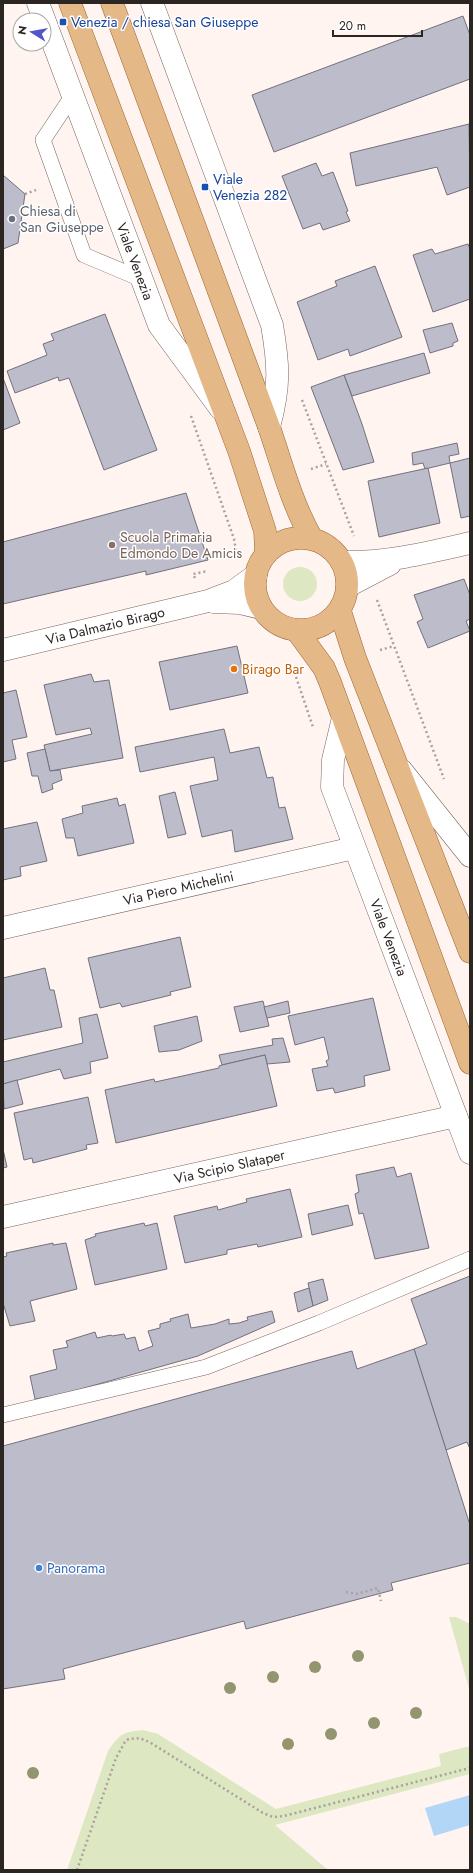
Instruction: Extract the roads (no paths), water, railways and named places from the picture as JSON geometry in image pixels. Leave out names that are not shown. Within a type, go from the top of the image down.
[{"type":"main road","name":"Viale Venezia","points":[[70,3],[240,451],[265,531],[266,554],[256,575],[255,589],[261,608],[267,616],[280,626],[297,631],[311,630],[326,624],[340,611],[345,600],[348,586],[347,576],[342,562],[332,550],[312,539],[297,538],[285,541],[266,554]]},
{"type":"main road","points":[[112,3],[269,427],[290,491],[302,521],[312,539]]},
{"type":"main road","points":[[340,611],[352,648],[396,764],[470,952]]},
{"type":"main road","points":[[297,631],[324,668],[470,1063]]},
{"type":"street","name":"Viale Venezia","points":[[38,3],[159,325],[225,414]]},
{"type":"street","points":[[152,3],[272,325],[278,369],[276,401],[269,427]]},
{"type":"street","points":[[342,562],[404,558],[470,543]]},
{"type":"street","points":[[348,586],[375,571],[404,558]]},
{"type":"street","name":"Via Dalmazio Birago","points":[[3,650],[208,602],[234,590],[256,575]]},
{"type":"street","name":"Via Dalmazio Birago","points":[[208,602],[240,603],[261,608]]},
{"type":"street","name":"Viale Venezia","points":[[343,718],[333,760],[332,787],[470,1154]]},
{"type":"street","points":[[396,764],[470,856]]},
{"type":"street","name":"Via Piero Michelini","points":[[3,928],[354,848]]},
{"type":"street","name":"Via Scipio Slataper","points":[[3,1217],[456,1116]]},
{"type":"lane","points":[[73,96],[43,140],[84,255],[141,279]]},
{"type":"lane","points":[[3,1416],[206,1367],[319,1323],[470,1259]]},
{"type":"water","points":[[470,1795],[470,1825],[434,1836],[425,1808]]},
{"type":"place","name":"Venezia / chiesa San Giuseppe","points":[[63,22]]},
{"type":"place","name":"Viale Venezia 282","points":[[205,187]]},
{"type":"place","name":"Chiesa di San Giuseppe","points":[[12,219]]},
{"type":"place","name":"Scuola Primaria Edmondo De Amicis","points":[[112,545]]},
{"type":"place","name":"Birago Bar","points":[[234,669]]},
{"type":"place","name":"Panorama","points":[[39,1568]]}]
